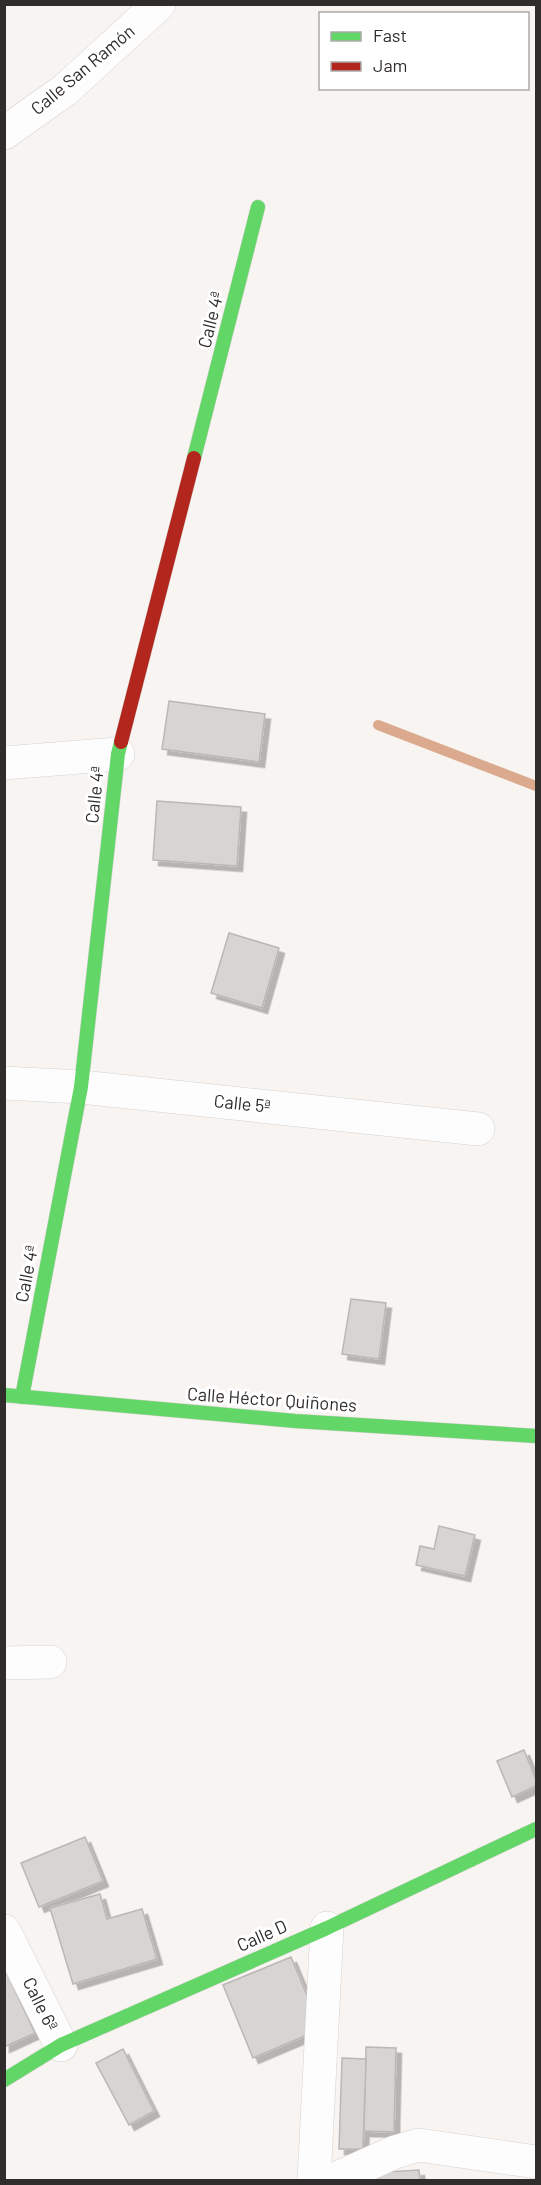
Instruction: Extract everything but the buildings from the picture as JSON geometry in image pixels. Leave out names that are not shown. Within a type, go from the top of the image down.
[{"type":"street","name":"Calle San Ramón","points":[[4,133],[65,90],[159,4]]},
{"type":"street","name":"Calle 4ª","points":[[22,1397],[81,1087],[118,754],[258,207]]},
{"type":"street","points":[[4,763],[118,754]]},
{"type":"street","name":"Calle 5ª","points":[[4,1083],[81,1087],[478,1129]]},
{"type":"street","name":"Calle Héctor Quiñones","points":[[4,1395],[295,1421],[537,1436]]},
{"type":"street","points":[[4,1664],[50,1662]]},
{"type":"street","name":"Calle D","points":[[4,2080],[61,2045],[327,1928],[537,1829]]},
{"type":"street","points":[[314,2181],[327,1928]]},
{"type":"street","name":"Calle 6ª","points":[[4,1931],[61,2045]]},
{"type":"street","points":[[333,2181],[395,2152],[419,2145],[470,2167],[537,2162]]},
{"type":"waterway","points":[[378,725],[536,786]]},
{"type":"traffic: fast","points":[[194,458],[258,207]]},
{"type":"traffic: fast","points":[[22,1397],[81,1087],[121,742]]},
{"type":"traffic: fast","points":[[4,1395],[295,1421],[536,1436]]},
{"type":"traffic: fast","points":[[4,2080],[61,2045],[327,1928],[536,1829]]},
{"type":"traffic: jam","points":[[121,742],[194,458]]}]
